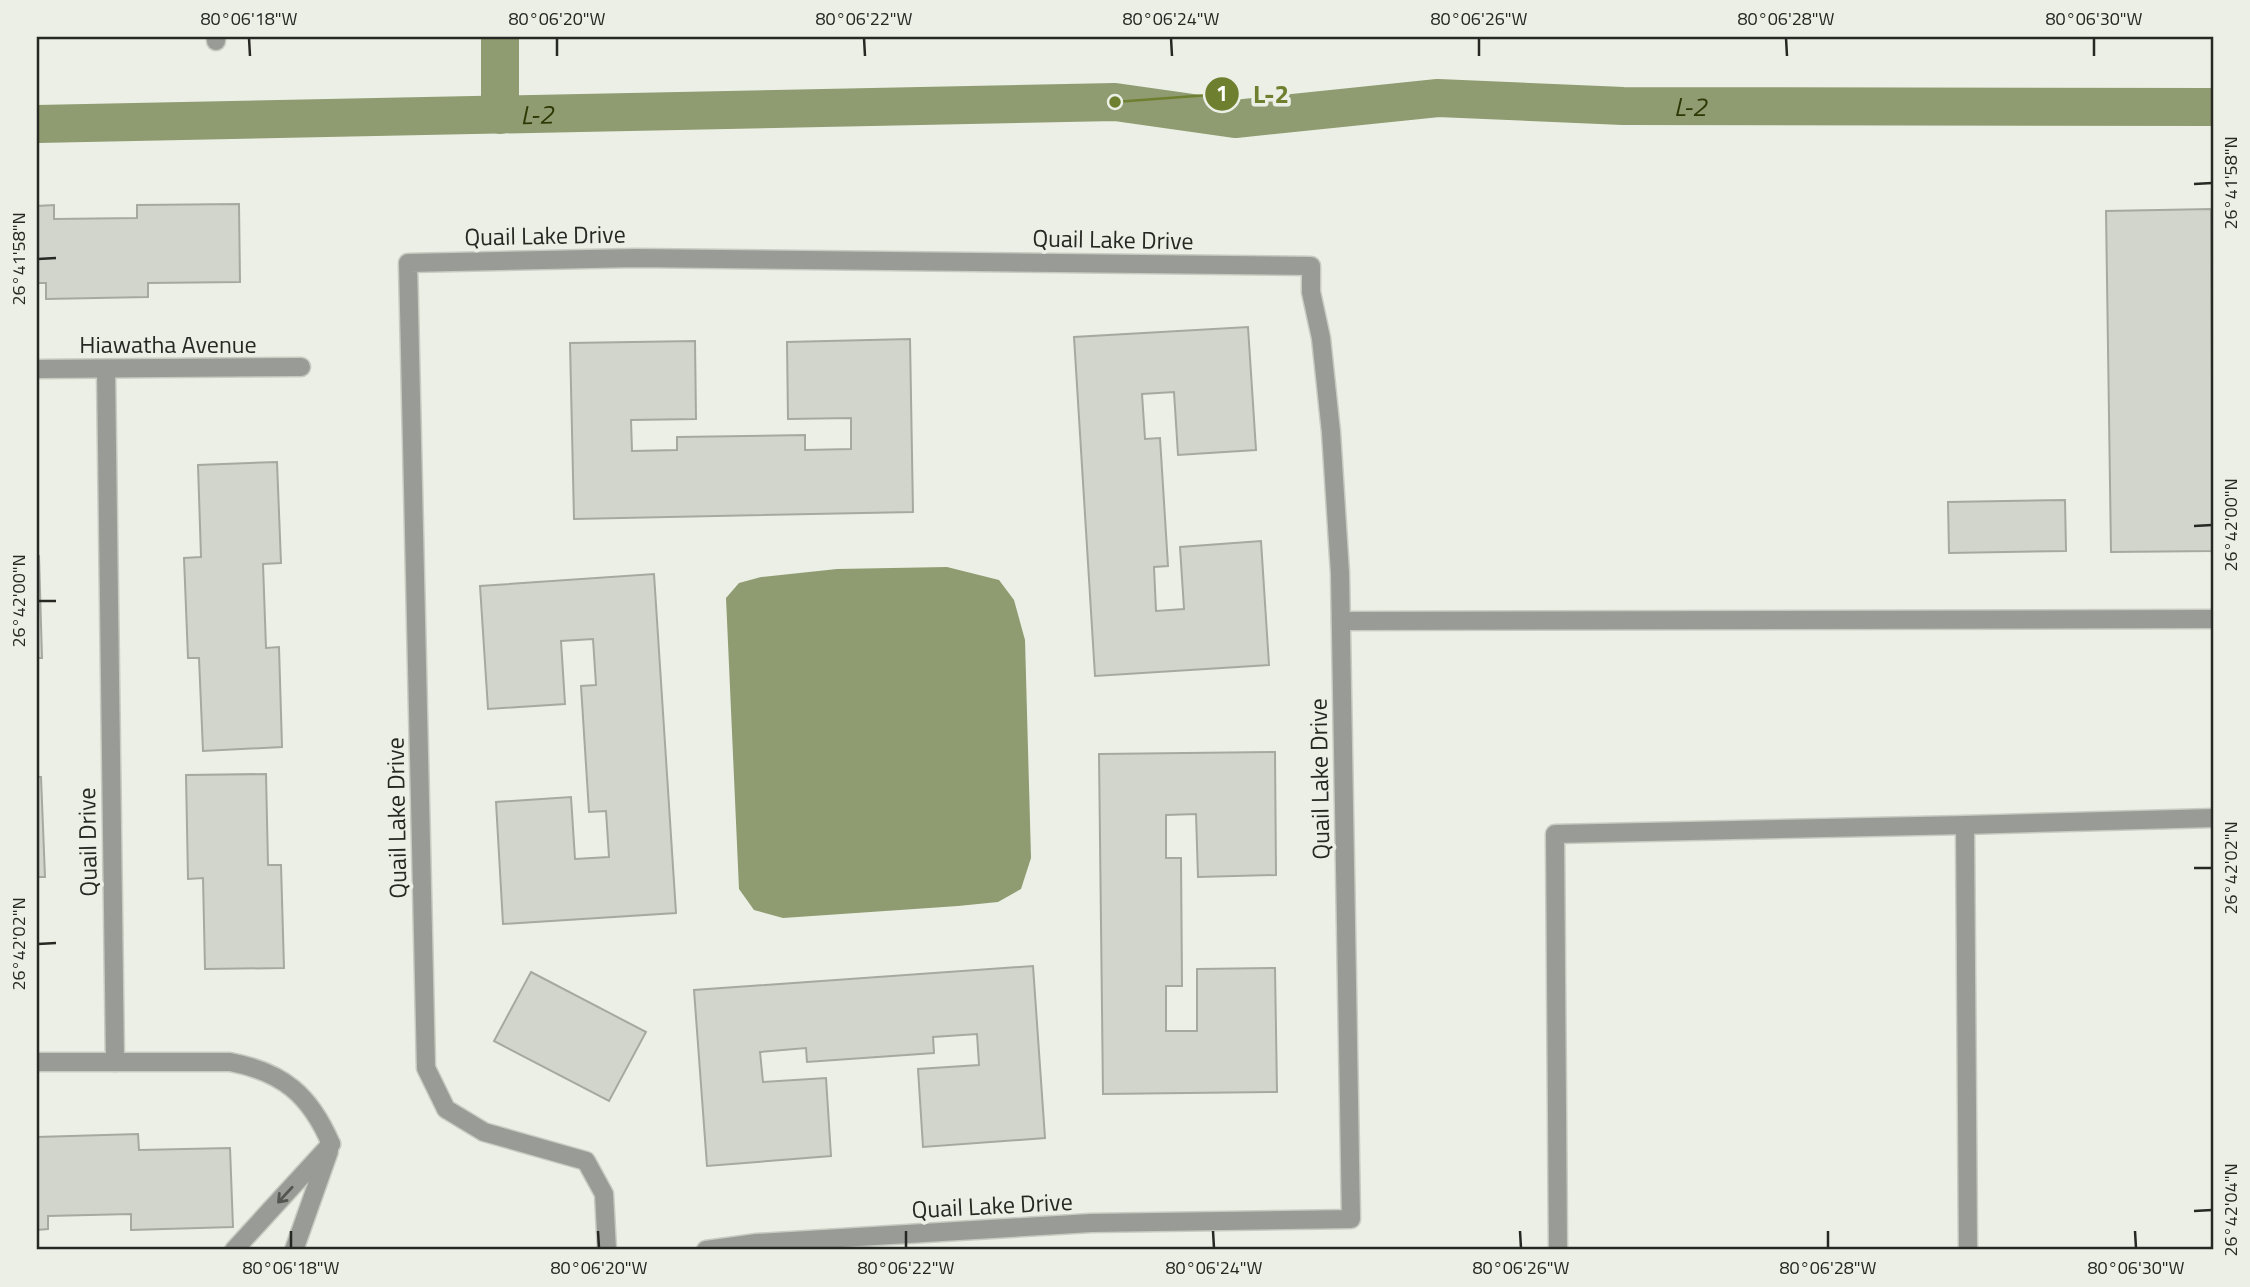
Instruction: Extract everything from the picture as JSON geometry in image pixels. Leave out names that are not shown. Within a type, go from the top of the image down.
[{"type":"street","name":"Quail Lake Drive","points":[[607,1250],[604,1194],[586,1161],[484,1132],[446,1109],[426,1068],[408,262],[636,258],[1311,265],[1311,292],[1321,338],[1331,432],[1341,621],[1351,1219],[1091,1223],[757,1243],[706,1250]]},
{"type":"street","name":"Hiawatha Avenue","points":[[37,369],[300,367]]},
{"type":"street","name":"Quail Drive","points":[[106,369],[115,1062]]},
{"type":"street","points":[[1341,621],[2213,619]]},
{"type":"street","points":[[1558,1250],[1555,834],[2213,818]]},
{"type":"street","points":[[1965,825],[1968,1250]]},
{"type":"street","points":[[37,1062],[230,1062],[256,1067],[281,1079],[303,1097],[320,1119],[331,1144],[294,1250]]},
{"type":"street","points":[[234,1250],[331,1144]]},
{"type":"shaded area","points":[[947,567],[999,580],[1014,600],[1025,640],[1031,858],[1021,889],[998,902],[958,906],[783,918],[754,910],[739,889],[726,598],[739,583],[761,577],[837,569]]},
{"type":"building","points":[[239,204],[240,282],[148,283],[148,297],[46,299],[46,283],[37,283],[37,206],[54,205],[54,219],[137,218],[137,205]]},
{"type":"building","points":[[2211,209],[2213,551],[2111,552],[2106,211]]},
{"type":"building","points":[[1248,327],[1256,450],[1178,455],[1174,392],[1142,394],[1145,439],[1160,438],[1168,566],[1154,567],[1156,611],[1184,609],[1180,547],[1261,541],[1269,665],[1095,676],[1074,337]]},
{"type":"building","points":[[910,339],[913,512],[574,519],[570,343],[695,341],[696,419],[631,420],[632,451],[677,450],[677,437],[805,435],[805,450],[851,449],[851,418],[788,419],[787,342]]},
{"type":"building","points":[[277,462],[281,563],[263,564],[266,648],[279,647],[282,747],[203,751],[199,658],[188,658],[184,558],[201,557],[198,465]]},
{"type":"building","points":[[2065,500],[2066,551],[1949,553],[1948,502]]},
{"type":"building","points":[[39,556],[42,658],[37,658]]},
{"type":"building","points":[[654,574],[676,913],[503,924],[496,802],[571,797],[575,859],[609,857],[606,811],[589,812],[581,686],[596,685],[593,639],[561,641],[565,704],[488,709],[480,586]]},
{"type":"building","points":[[1275,752],[1276,875],[1198,877],[1196,814],[1166,815],[1166,858],[1181,858],[1182,986],[1166,986],[1166,1031],[1197,1031],[1197,969],[1275,968],[1277,1092],[1103,1094],[1099,754]]},
{"type":"building","points":[[266,774],[268,865],[281,865],[284,968],[205,969],[203,878],[188,879],[186,775]]},
{"type":"building","points":[[37,777],[41,777],[45,877],[37,877]]},
{"type":"building","points":[[1033,966],[1045,1138],[923,1147],[918,1069],[979,1065],[977,1034],[933,1037],[934,1053],[807,1062],[806,1048],[760,1052],[763,1082],[826,1078],[831,1156],[707,1166],[694,990]]},
{"type":"building","points":[[531,972],[646,1032],[609,1101],[494,1041]]},
{"type":"building","points":[[138,1134],[139,1150],[230,1148],[233,1227],[131,1230],[131,1214],[48,1216],[48,1229],[37,1230],[37,1137]]},
{"type":"waterway","points":[[500,37],[500,115]]},
{"type":"waterway","name":"L-2","points":[[37,124],[1115,102],[1235,119],[1438,98],[1623,106],[2213,107]]},
{"type":"place","name":"L-2","points":[[1115,102]]}]
